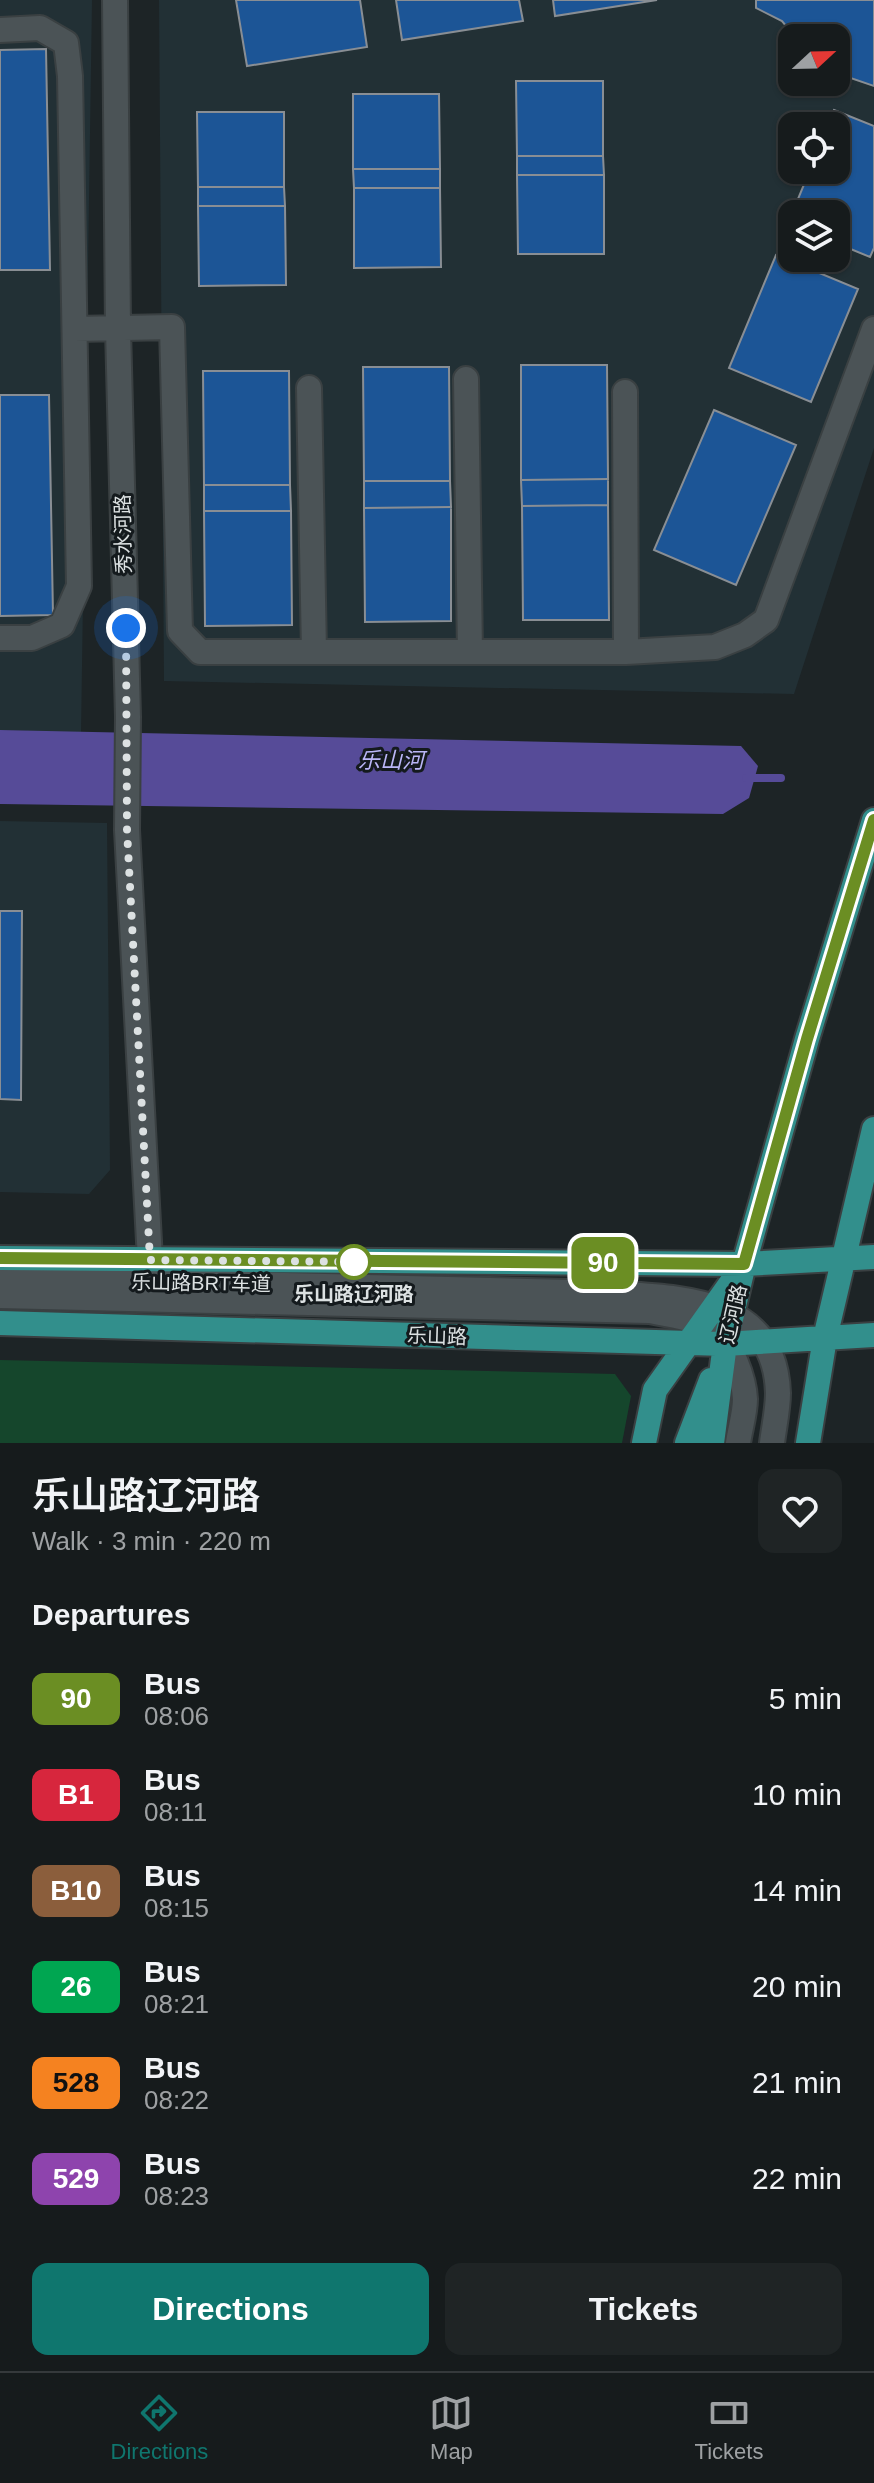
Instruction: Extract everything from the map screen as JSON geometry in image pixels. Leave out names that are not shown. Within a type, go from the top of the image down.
[{"type":"main road","name":"辽河路","points":[[644,1443],[655,1390],[701,1318],[744,1264],[807,1039],[874,820]]},
{"type":"main road","points":[[808,1443],[825,1338],[874,1129]]},
{"type":"main road","points":[[0,1258],[744,1264],[874,1257]]},
{"type":"main road","name":"辽河路","points":[[701,1318],[725,1344],[712,1443]]},
{"type":"main road","name":"乐山路","points":[[0,1323],[701,1318],[725,1344],[874,1335]]},
{"type":"main road","points":[[824,1443],[825,1338]]},
{"type":"main road","points":[[687,1443],[725,1344]]},
{"type":"street","name":"秀水河路","points":[[115,0],[118,329],[128,717],[127,830],[150,1260]]},
{"type":"street","points":[[0,30],[40,28],[66,43],[70,76],[79,586],[62,625],[32,638],[0,638]]},
{"type":"street","points":[[75,329],[172,327],[180,631],[200,652],[626,652],[715,647],[745,635],[766,620],[874,329]]},
{"type":"street","points":[[466,379],[470,652]]},
{"type":"street","points":[[309,388],[314,652]]},
{"type":"street","points":[[625,392],[626,652]]},
{"type":"street","name":"乐山路BRT车道","points":[[0,1278],[607,1293],[701,1318]]},
{"type":"street","name":"乐山路BRT车道","points":[[0,1296],[649,1311],[701,1318]]},
{"type":"street","points":[[701,1318],[755,1329],[764,1342],[774,1364],[778,1395],[772,1443]]},
{"type":"street","points":[[725,1344],[737,1365],[745,1398],[738,1443]]},
{"type":"shaded area","points":[[0,0],[92,0],[81,733],[0,730]]},
{"type":"shaded area","points":[[159,0],[874,0],[874,448],[794,694],[164,681]]},
{"type":"shaded area","points":[[0,821],[107,823],[110,1170],[89,1194],[0,1192]]},
{"type":"green space","points":[[0,1360],[615,1374],[631,1396],[622,1443],[0,1443]]},
{"type":"water","points":[[0,730],[741,746],[758,766],[749,798],[723,814],[0,804]]},
{"type":"building","points":[[236,0],[360,0],[367,47],[247,66]]},
{"type":"building","points":[[396,0],[519,0],[523,21],[402,40]]},
{"type":"building","points":[[553,0],[657,0],[555,16]]},
{"type":"building","points":[[756,0],[874,0],[874,86],[850,78],[850,24],[784,24],[756,8]]},
{"type":"building","points":[[46,49],[50,270],[0,270],[0,50]]},
{"type":"building","points":[[516,81],[603,81],[603,156],[517,156]]},
{"type":"building","points":[[353,94],[439,94],[440,169],[353,169]]},
{"type":"building","points":[[197,112],[284,112],[284,187],[198,187]]},
{"type":"building","points":[[850,116],[874,126],[874,248],[870,257],[850,249],[850,200],[798,200],[804,184],[850,184]]},
{"type":"building","points":[[517,156],[603,156],[604,175],[517,175]]},
{"type":"building","points":[[353,169],[440,169],[440,188],[354,188]]},
{"type":"building","points":[[517,175],[604,175],[604,254],[518,254]]},
{"type":"building","points":[[198,187],[284,187],[285,206],[198,206]]},
{"type":"building","points":[[354,188],[440,188],[441,267],[354,268]]},
{"type":"building","points":[[198,206],[285,206],[286,285],[199,286]]},
{"type":"building","points":[[776,255],[778,272],[817,272],[858,289],[811,402],[729,368]]},
{"type":"building","points":[[521,365],[607,365],[608,479],[521,480]]},
{"type":"building","points":[[363,367],[449,367],[450,481],[364,481]]},
{"type":"building","points":[[203,371],[289,371],[290,485],[204,485]]},
{"type":"building","points":[[0,395],[49,395],[53,615],[0,616]]},
{"type":"building","points":[[714,410],[796,445],[736,585],[654,550]]},
{"type":"building","points":[[608,479],[608,505],[522,506],[521,480]]},
{"type":"building","points":[[364,481],[450,481],[451,507],[364,508]]},
{"type":"building","points":[[204,485],[290,485],[291,511],[204,511]]},
{"type":"building","points":[[608,505],[609,620],[523,620],[522,506]]},
{"type":"building","points":[[451,507],[451,621],[365,622],[364,508]]},
{"type":"building","points":[[204,511],[291,511],[292,625],[205,626]]},
{"type":"building","points":[[0,911],[22,911],[21,1100],[0,1099]]},
{"type":"waterway","name":"乐山河","points":[[746,778],[781,778]]},
{"type":"bus line","name":"90","points":[[0,1258],[744,1264],[807,1039],[874,820]]},
{"type":"place","name":"乐山路辽河路","points":[[354,1262]]},
{"type":"route","points":[[126,628],[127,830],[150,1260],[369,1262],[354,1262]]}]
